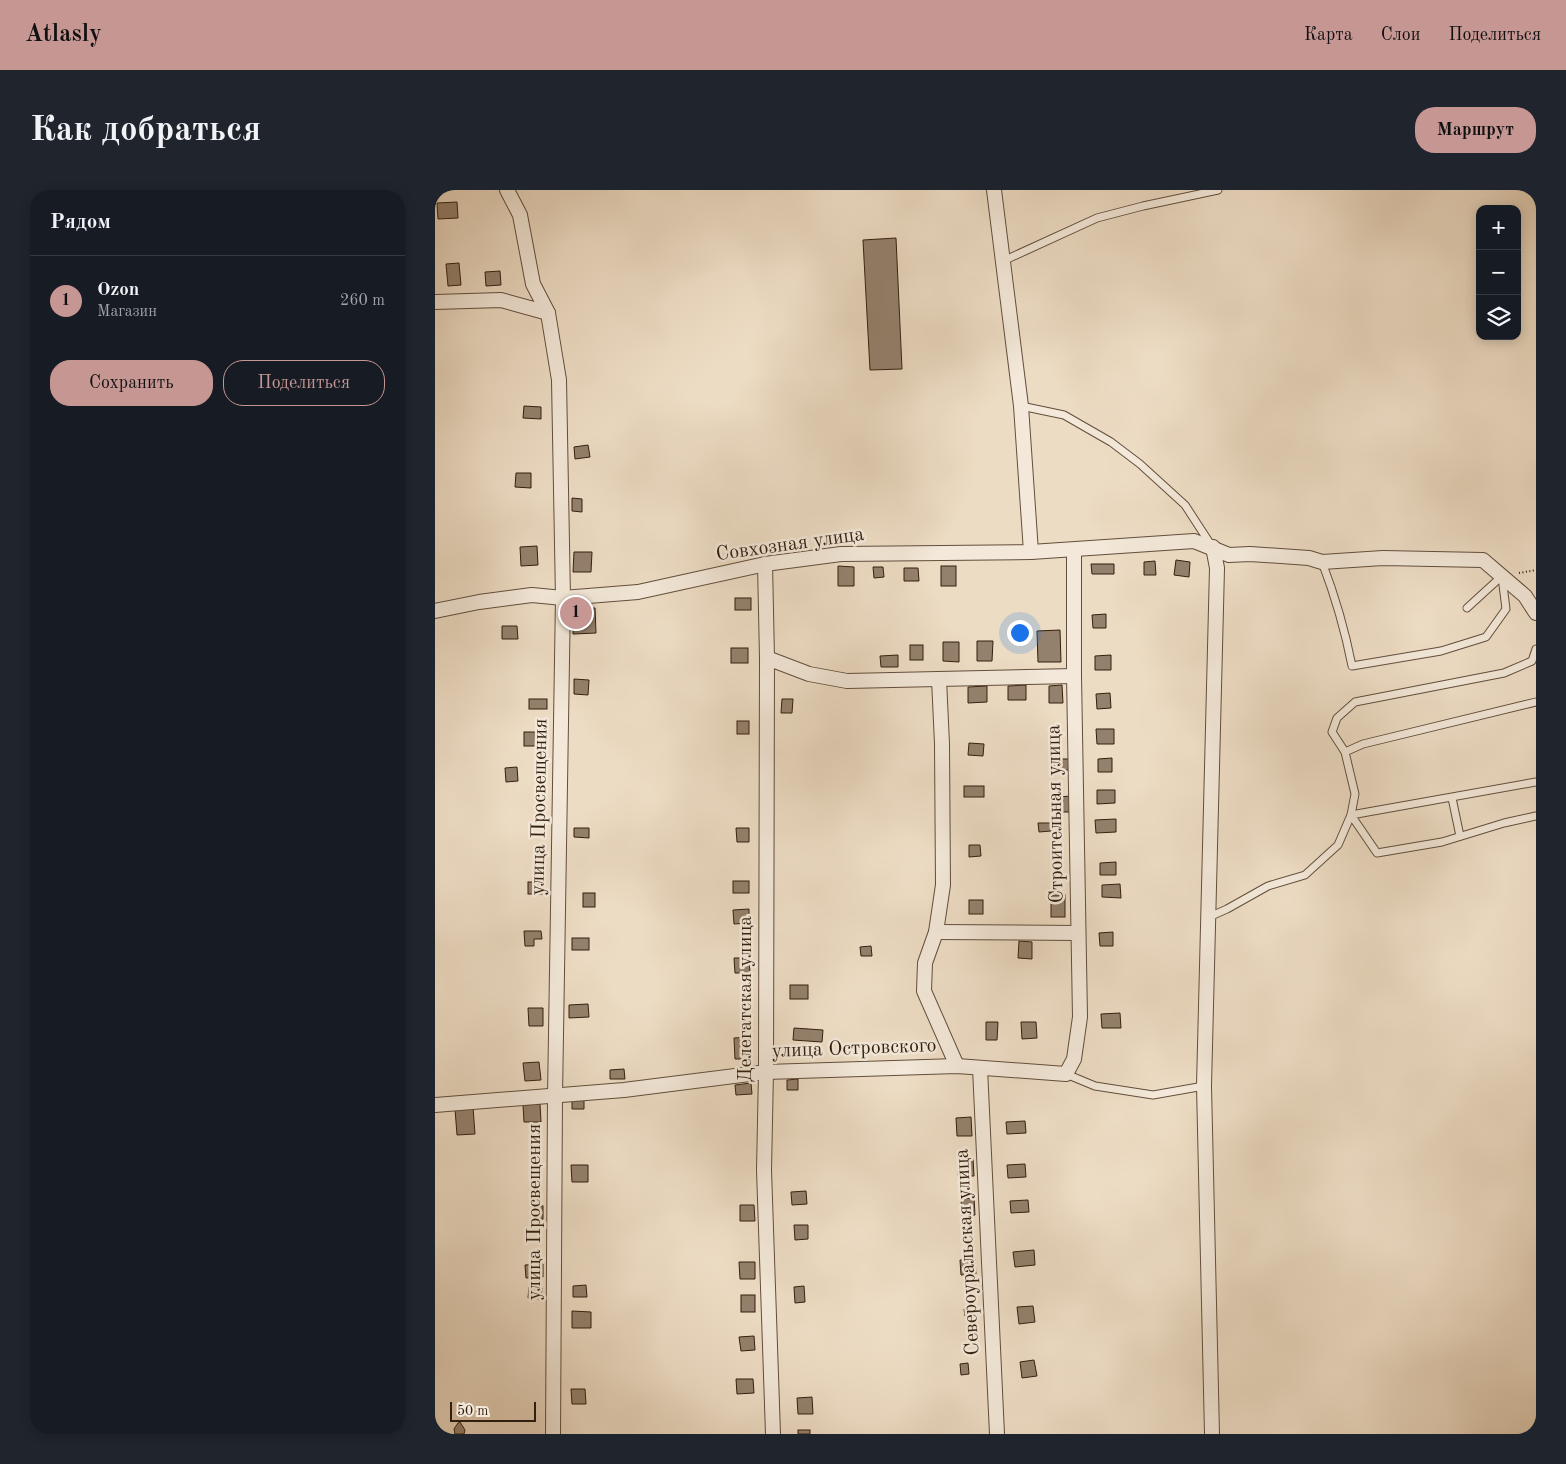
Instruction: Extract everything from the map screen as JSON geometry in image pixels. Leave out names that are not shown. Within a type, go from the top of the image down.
[{"type":"street","name":"улица Просвещения","points":[[507,190],[520,215],[533,284],[548,312],[559,380],[563,598],[555,1096],[553,1434]]},
{"type":"street","points":[[994,190],[1021,406],[1031,552]]},
{"type":"street","points":[[435,302],[501,300],[548,312]]},
{"type":"street","name":"Совхозная улица","points":[[435,610],[532,595],[563,598],[638,592],[765,564],[841,554],[1031,552],[1194,541],[1229,555],[1250,554],[1309,558],[1322,562],[1383,558],[1483,560],[1525,596],[1536,613]]},
{"type":"street","points":[[1212,1434],[1204,1086],[1217,568],[1213,548]]},
{"type":"street","name":"Строительная улица","points":[[1066,1074],[1074,1059],[1080,1017],[1074,676],[1074,550]]},
{"type":"street","name":"Делегатская улица","points":[[765,564],[767,658],[767,1072],[764,1170],[773,1434]]},
{"type":"street","points":[[767,658],[809,674],[847,680],[1074,676]]},
{"type":"street","points":[[939,679],[942,744],[943,884],[937,932],[925,963],[924,991],[957,1066]]},
{"type":"street","points":[[937,932],[1078,933]]},
{"type":"street","name":"улица Островского","points":[[435,1105],[624,1090],[767,1072],[957,1066],[1066,1074]]},
{"type":"street","name":"Североуральская улица","points":[[979,1068],[997,1434]]},
{"type":"lane","points":[[1003,262],[1097,218],[1218,190]]},
{"type":"lane","points":[[1021,406],[1064,415],[1111,442],[1140,464],[1185,505],[1213,548]]},
{"type":"lane","points":[[1322,562],[1346,636],[1352,666],[1441,651],[1486,636],[1506,609],[1502,576]]},
{"type":"lane","points":[[1467,608],[1502,576]]},
{"type":"lane","points":[[1209,916],[1227,909],[1268,886],[1305,875],[1338,845],[1351,815],[1355,794],[1345,752],[1332,732],[1337,718],[1355,702],[1505,673],[1532,661],[1536,649]]},
{"type":"lane","points":[[1345,752],[1363,744],[1536,702]]},
{"type":"lane","points":[[1351,815],[1536,782]]},
{"type":"lane","points":[[1452,798],[1460,836]]},
{"type":"lane","points":[[1351,815],[1377,853],[1441,842],[1504,823],[1536,816]]},
{"type":"lane","points":[[1066,1074],[1095,1086],[1153,1095],[1204,1086]]},
{"type":"building","points":[[457,202],[458,218],[438,219],[437,203]]},
{"type":"building","points":[[896,238],[902,369],[870,370],[863,240]]},
{"type":"building","points":[[459,263],[461,285],[448,286],[446,264]]},
{"type":"building","points":[[500,271],[501,285],[486,286],[485,272]]},
{"type":"building","points":[[524,406],[541,407],[541,419],[523,418]]},
{"type":"building","points":[[588,445],[590,457],[575,459],[574,447]]},
{"type":"building","points":[[516,473],[531,473],[531,488],[515,487]]},
{"type":"building","points":[[572,498],[582,499],[582,512],[572,511]]},
{"type":"building","points":[[537,546],[538,565],[521,566],[520,547]]},
{"type":"building","points":[[574,552],[592,552],[591,572],[573,572]]},
{"type":"building","points":[[1176,560],[1190,562],[1189,577],[1174,575]]},
{"type":"building","points":[[1155,561],[1156,575],[1144,575],[1144,562]]},
{"type":"building","points":[[1091,564],[1114,564],[1114,574],[1092,574]]},
{"type":"building","points":[[838,566],[854,567],[854,586],[838,586]]},
{"type":"building","points":[[941,566],[956,566],[956,586],[941,586]]},
{"type":"building","points":[[873,567],[883,567],[884,577],[874,578]]},
{"type":"building","points":[[904,568],[918,568],[919,581],[904,581]]},
{"type":"building","points":[[735,598],[751,598],[751,610],[735,610]]},
{"type":"building","points":[[573,608],[595,608],[596,633],[573,634]]},
{"type":"building","points":[[1106,614],[1106,628],[1093,628],[1092,615]]},
{"type":"building","points":[[502,626],[517,626],[518,639],[502,639]]},
{"type":"building","points":[[1060,630],[1061,662],[1038,662],[1037,631]]},
{"type":"building","points":[[977,641],[993,641],[992,661],[977,661]]},
{"type":"building","points":[[943,642],[959,642],[959,662],[943,661]]},
{"type":"building","points":[[910,645],[923,645],[923,660],[910,660]]},
{"type":"building","points":[[731,648],[748,648],[748,663],[731,663]]},
{"type":"building","points":[[898,655],[898,667],[881,667],[880,656]]},
{"type":"building","points":[[1111,655],[1111,670],[1095,670],[1095,656]]},
{"type":"building","points":[[574,679],[589,680],[588,695],[574,694]]},
{"type":"building","points":[[1026,685],[1026,700],[1008,700],[1008,686]]},
{"type":"building","points":[[1062,685],[1063,703],[1049,703],[1049,686]]},
{"type":"building","points":[[987,686],[987,702],[968,703],[968,687]]},
{"type":"building","points":[[1110,693],[1111,708],[1097,709],[1096,694]]},
{"type":"building","points":[[529,699],[547,699],[547,709],[529,709]]},
{"type":"building","points":[[782,699],[793,699],[792,713],[781,713]]},
{"type":"building","points":[[737,721],[749,721],[749,734],[737,734]]},
{"type":"building","points":[[1096,729],[1114,729],[1114,744],[1097,744]]},
{"type":"building","points":[[524,732],[535,732],[535,746],[524,746]]},
{"type":"building","points":[[969,743],[984,744],[983,756],[968,755]]},
{"type":"building","points":[[1112,758],[1112,772],[1098,772],[1098,759]]},
{"type":"building","points":[[1054,759],[1069,759],[1069,770],[1054,770]]},
{"type":"building","points":[[517,767],[518,781],[506,782],[505,768]]},
{"type":"building","points":[[964,786],[984,786],[984,797],[964,797]]},
{"type":"building","points":[[1097,790],[1115,790],[1115,803],[1097,804]]},
{"type":"building","points":[[1070,796],[1071,812],[1061,812],[1060,797]]},
{"type":"building","points":[[1116,819],[1116,832],[1096,833],[1095,820]]},
{"type":"building","points":[[1038,823],[1051,823],[1051,831],[1039,832]]},
{"type":"building","points":[[574,828],[589,828],[589,838],[574,837]]},
{"type":"building","points":[[736,828],[749,828],[749,842],[737,842]]},
{"type":"building","points":[[969,845],[980,845],[981,856],[969,857]]},
{"type":"building","points":[[1116,862],[1116,875],[1100,875],[1100,863]]},
{"type":"building","points":[[733,881],[749,881],[749,893],[733,893]]},
{"type":"building","points":[[528,882],[542,882],[542,894],[528,894]]},
{"type":"building","points":[[1120,884],[1121,898],[1102,897],[1102,885]]},
{"type":"building","points":[[583,893],[595,893],[595,907],[583,907]]},
{"type":"building","points":[[1051,895],[1065,895],[1065,917],[1051,917]]},
{"type":"building","points":[[969,900],[983,900],[983,914],[969,914]]},
{"type":"building","points":[[749,909],[749,923],[734,924],[733,910]]},
{"type":"building","points":[[524,931],[541,931],[542,939],[534,939],[534,946],[525,946]]},
{"type":"building","points":[[1113,932],[1113,946],[1100,946],[1099,933]]},
{"type":"building","points":[[572,938],[589,938],[589,950],[572,950]]},
{"type":"building","points":[[1019,941],[1032,942],[1032,959],[1018,958]]},
{"type":"building","points":[[871,946],[872,956],[861,956],[860,947]]},
{"type":"building","points":[[734,958],[749,958],[750,973],[735,973]]},
{"type":"building","points":[[790,985],[808,985],[808,999],[790,999]]},
{"type":"building","points":[[588,1004],[589,1017],[569,1018],[569,1005]]},
{"type":"building","points":[[528,1008],[543,1008],[543,1026],[529,1026]]},
{"type":"building","points":[[1120,1013],[1121,1028],[1102,1028],[1101,1014]]},
{"type":"building","points":[[986,1022],[998,1022],[997,1040],[986,1040]]},
{"type":"building","points":[[1021,1022],[1036,1022],[1037,1038],[1022,1039]]},
{"type":"building","points":[[794,1028],[823,1030],[822,1042],[793,1040]]},
{"type":"building","points":[[750,1037],[751,1059],[735,1059],[734,1038]]},
{"type":"building","points":[[539,1062],[541,1080],[525,1081],[523,1063]]},
{"type":"building","points":[[624,1069],[625,1079],[610,1079],[610,1070]]},
{"type":"building","points":[[798,1079],[798,1090],[787,1090],[787,1080]]},
{"type":"building","points":[[751,1083],[752,1094],[736,1095],[735,1085]]},
{"type":"building","points":[[584,1099],[584,1109],[572,1109],[572,1100]]},
{"type":"building","points":[[540,1104],[541,1122],[524,1122],[523,1105]]},
{"type":"building","points":[[473,1107],[475,1134],[457,1135],[455,1109]]},
{"type":"building","points":[[971,1117],[972,1136],[957,1136],[956,1118]]},
{"type":"building","points":[[1025,1121],[1026,1133],[1007,1134],[1006,1122]]},
{"type":"building","points":[[958,1158],[973,1158],[974,1176],[958,1176]]},
{"type":"building","points":[[1025,1164],[1026,1177],[1008,1178],[1007,1165]]},
{"type":"building","points":[[571,1165],[588,1165],[588,1182],[572,1182]]},
{"type":"building","points":[[806,1191],[807,1204],[792,1205],[791,1192]]},
{"type":"building","points":[[974,1198],[975,1215],[962,1216],[961,1199]]},
{"type":"building","points":[[1028,1200],[1029,1212],[1011,1213],[1010,1201]]},
{"type":"building","points":[[740,1205],[754,1205],[755,1221],[740,1221]]},
{"type":"building","points":[[532,1206],[543,1206],[543,1219],[532,1219]]},
{"type":"building","points":[[794,1225],[808,1225],[808,1239],[795,1240]]},
{"type":"building","points":[[1034,1250],[1035,1265],[1015,1267],[1013,1252]]},
{"type":"building","points":[[975,1259],[976,1274],[961,1275],[960,1260]]},
{"type":"building","points":[[739,1262],[755,1262],[755,1279],[740,1279]]},
{"type":"building","points":[[543,1264],[543,1277],[526,1278],[525,1265]]},
{"type":"building","points":[[586,1285],[587,1297],[573,1297],[573,1286]]},
{"type":"building","points":[[804,1286],[805,1302],[795,1303],[794,1287]]},
{"type":"building","points":[[529,1287],[542,1288],[541,1299],[528,1298]]},
{"type":"building","points":[[741,1295],[755,1295],[755,1312],[741,1312]]},
{"type":"building","points":[[1033,1306],[1035,1322],[1019,1324],[1017,1307]]},
{"type":"building","points":[[976,1308],[977,1315],[965,1316],[964,1309]]},
{"type":"building","points":[[572,1311],[591,1312],[591,1328],[572,1328]]},
{"type":"building","points":[[754,1336],[755,1350],[741,1351],[739,1337]]},
{"type":"building","points":[[1034,1360],[1037,1376],[1022,1378],[1020,1362]]},
{"type":"building","points":[[968,1363],[969,1374],[961,1375],[960,1364]]},
{"type":"building","points":[[736,1379],[753,1379],[754,1393],[737,1394]]},
{"type":"building","points":[[571,1389],[585,1389],[586,1404],[572,1404]]},
{"type":"building","points":[[812,1397],[813,1414],[798,1414],[797,1398]]},
{"type":"building","points":[[460,1422],[465,1430],[464,1434],[455,1434],[454,1429]]},
{"type":"building","points":[[798,1430],[810,1430],[810,1434],[798,1434]]},
{"type":"place","name":"Ozon","points":[[576,613]]}]
